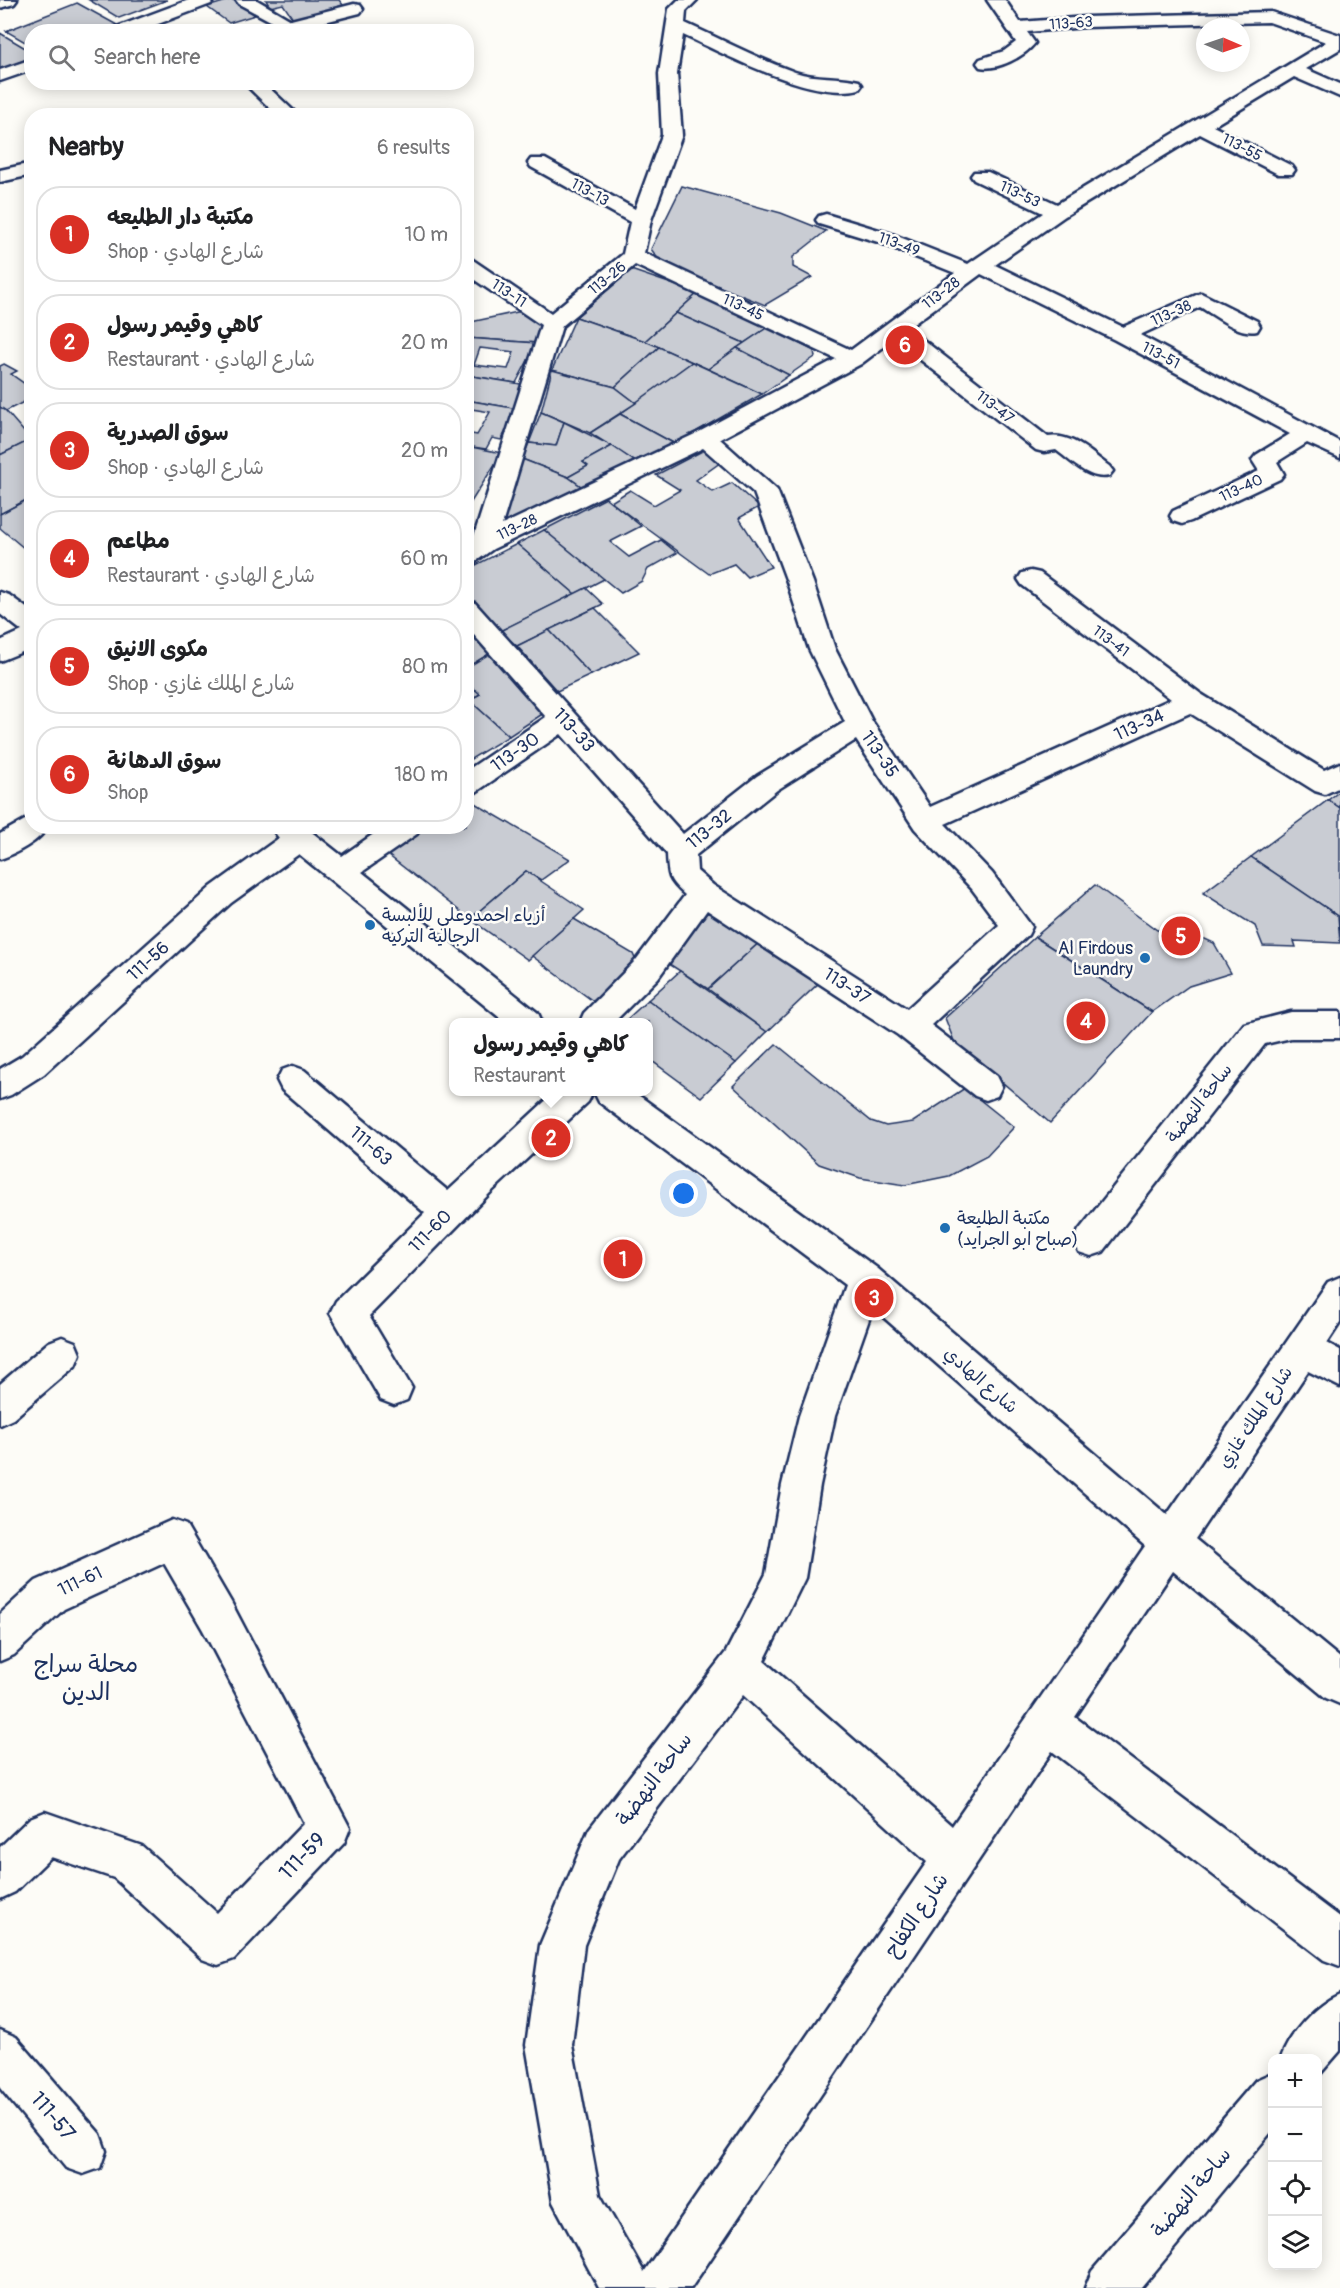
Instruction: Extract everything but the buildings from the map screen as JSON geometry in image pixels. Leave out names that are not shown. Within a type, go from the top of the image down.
[{"type":"street","points":[[0,3],[8,0]]},
{"type":"street","points":[[140,24],[205,0]]},
{"type":"street","points":[[245,0],[286,24]]},
{"type":"street","name":"113-26","points":[[552,322],[633,256],[641,220],[672,135],[668,74],[678,9],[688,0]]},
{"type":"street","points":[[986,63],[1010,56],[1026,43],[996,0]]},
{"type":"street","points":[[297,24],[354,9]]},
{"type":"street","name":"113-63","points":[[1015,28],[1086,22],[1271,17],[1340,41]]},
{"type":"street","points":[[153,19],[161,24]]},
{"type":"street","points":[[676,26],[790,76],[817,82],[853,85]]},
{"type":"street","name":"113-28","points":[[474,550],[484,543],[705,438],[853,359],[975,268],[1058,212],[1340,41]]},
{"type":"street","points":[[0,76],[24,67]]},
{"type":"street","points":[[1291,69],[1340,91]]},
{"type":"street","points":[[261,90],[281,108]]},
{"type":"street","name":"113-55","points":[[1199,126],[1285,170]]},
{"type":"street","name":"113-13","points":[[538,163],[641,220]]},
{"type":"street","points":[[0,176],[24,170]]},
{"type":"street","name":"113-53","points":[[981,176],[1058,212]]},
{"type":"street","name":"113-49","points":[[826,220],[975,268]]},
{"type":"street","name":"113-45","points":[[633,256],[853,359]]},
{"type":"street","name":"113-51","points":[[975,268],[1123,335],[1340,451]]},
{"type":"street","name":"113-11","points":[[476,281],[552,322]]},
{"type":"street","name":"113-38","points":[[1123,335],[1201,299],[1249,326]]},
{"type":"street","points":[[484,543],[552,322]]},
{"type":"street","name":"113-47","points":[[894,328],[1044,446],[1060,442],[1101,471]]},
{"type":"street","name":"113-40","points":[[1182,516],[1272,474],[1264,460],[1307,433]]},
{"type":"street","name":"113-35","points":[[705,438],[765,490],[800,582],[822,649],[861,725],[926,821],[982,881],[1017,927],[909,1026]]},
{"type":"street","name":"113-41","points":[[1031,579],[1192,701]]},
{"type":"street","points":[[0,601],[24,620]]},
{"type":"street","name":"113-33","points":[[474,618],[681,851]]},
{"type":"street","points":[[0,652],[24,641]]},
{"type":"street","points":[[1192,701],[1325,784],[1340,773]]},
{"type":"street","name":"113-34","points":[[926,821],[1192,701]]},
{"type":"street","name":"113-30","points":[[474,780],[564,718]]},
{"type":"street","name":"113-32","points":[[703,893],[683,876],[681,851],[767,783],[861,725]]},
{"type":"street","points":[[0,848],[24,832]]},
{"type":"street","name":"111-56","points":[[0,1085],[33,1065],[290,834]]},
{"type":"street","points":[[292,834],[521,1018]]},
{"type":"street","points":[[341,872],[396,834]]},
{"type":"street","points":[[600,1018],[647,969],[703,893]]},
{"type":"street","name":"113-37","points":[[703,893],[909,1026],[986,1086]]},
{"type":"street","name":"ساحة النهضة","points":[[1091,1241],[1255,1033],[1291,1025],[1340,1025]]},
{"type":"street","name":"111-63","points":[[293,1080],[448,1212]]},
{"type":"street","name":"111-60","points":[[394,1388],[348,1313],[448,1212],[573,1096]]},
{"type":"street","name":"شارع الهادي","points":[[615,1096],[865,1279],[1169,1542],[1340,1684]]},
{"type":"street","name":"ساحة النهضة","points":[[626,2288],[577,2202],[549,2045],[562,1945],[604,1844],[740,1666],[785,1578],[801,1485],[817,1416],[865,1279]]},
{"type":"street","name":"شارع الملك غازي","points":[[1169,1542],[1340,1293]]},
{"type":"street","points":[[1303,1347],[1340,1370]]},
{"type":"street","points":[[0,1407],[62,1354]]},
{"type":"street","name":"111-61","points":[[0,1641],[50,1595],[172,1539]]},
{"type":"street","name":"111-59","points":[[0,1876],[45,1833],[127,1861],[218,1943],[329,1828],[217,1616],[172,1539]]},
{"type":"street","name":"شارع الكفاح","points":[[662,2288],[1169,1542]]},
{"type":"street","points":[[740,1666],[955,1858]]},
{"type":"street","points":[[1047,1722],[1340,1944]]},
{"type":"street","points":[[1308,2054],[1340,2017]]},
{"type":"street","name":"111-57","points":[[0,2053],[83,2151]]},
{"type":"street","name":"ساحة النهضة","points":[[1108,2288],[1268,2101]]},
{"type":"place","name":"سوق الدهانة","points":[[905,345]]},
{"type":"place","name":"أزياء احمدوعلي للألبسة الرجالية التركيه","points":[[370,925]]},
{"type":"place","name":"مكوى الانيق","points":[[1181,936]]},
{"type":"place","name":"Al Firdous Laundry","points":[[1145,958]]},
{"type":"place","name":"مطاعم","points":[[1086,1021]]},
{"type":"place","name":"كاهي وقيمر رسول","points":[[551,1138]]},
{"type":"place","name":"مكتبة الطليعة (صباح ابو الجرايد)","points":[[945,1228]]},
{"type":"place","name":"مكتبة دار الطليعه","points":[[623,1259]]},
{"type":"place","name":"سوق الصدرية","points":[[874,1298]]},
{"type":"district","name":"محلة سراج الدين","points":[[86,1678]]}]
